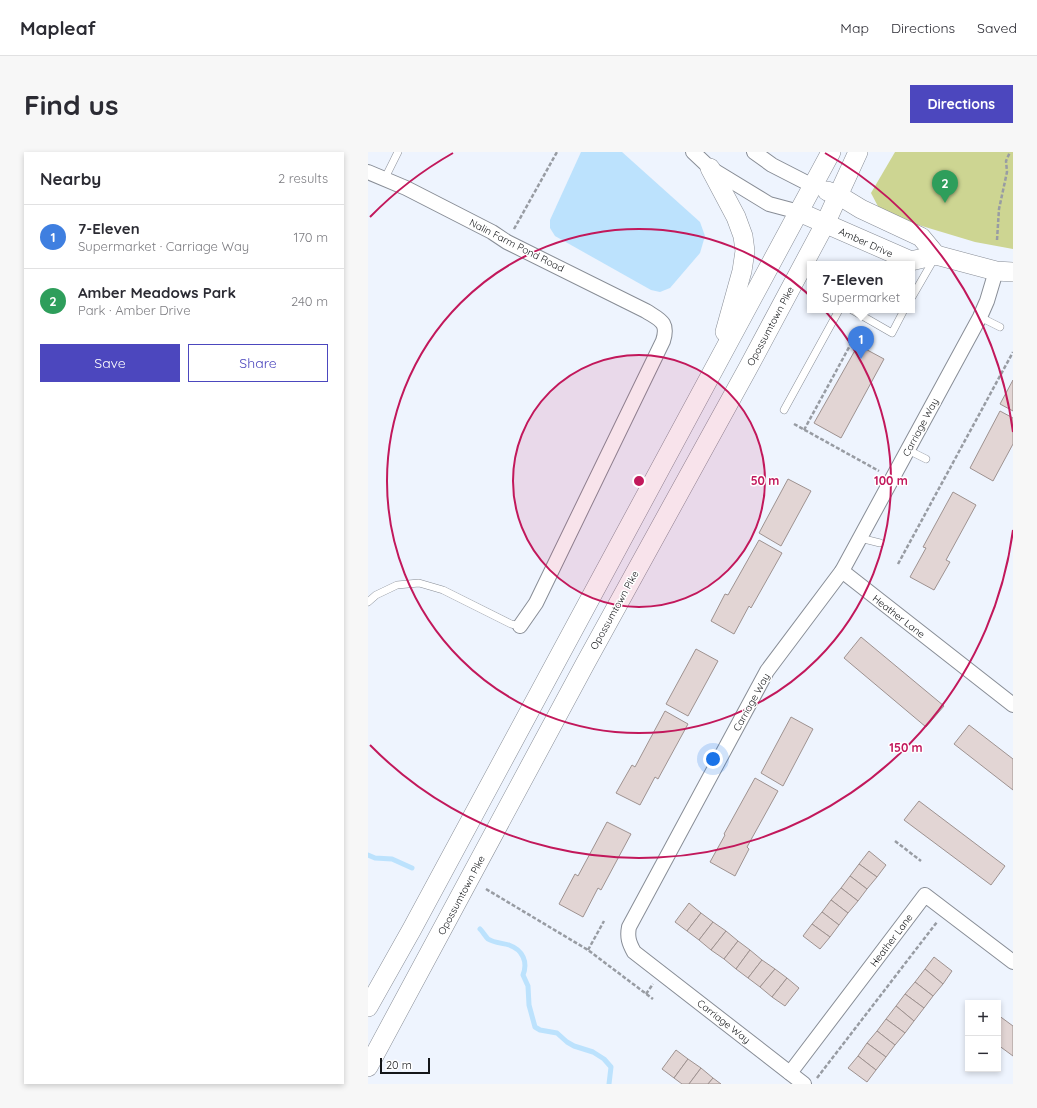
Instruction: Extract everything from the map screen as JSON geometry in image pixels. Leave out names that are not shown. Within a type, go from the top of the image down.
[{"type":"main road","points":[[368,1007],[412,929],[831,152]]},
{"type":"main road","name":"Opossumtown Pike","points":[[368,1067],[581,671],[748,368],[825,224],[858,152]]},
{"type":"main road","points":[[710,168],[736,217],[743,236],[745,251],[742,271],[717,363]]},
{"type":"main road","points":[[813,186],[838,195],[861,209],[921,237],[936,256]]},
{"type":"main road","name":"Amber Drive","points":[[799,212],[911,261],[936,256],[1005,271]]},
{"type":"street","points":[[693,152],[710,168],[769,204],[799,212]]},
{"type":"street","points":[[754,152],[772,165],[813,186]]},
{"type":"street","name":"Nalin Farm Pond Road","points":[[368,172],[384,178],[492,232],[507,242],[646,311],[663,323],[666,332],[663,340],[536,603],[520,626]]},
{"type":"street","name":"Carriage Way","points":[[810,1082],[790,1073],[659,971],[640,958],[634,952],[629,943],[629,927],[767,671],[842,571],[980,317],[987,301],[1005,271]]},
{"type":"street","name":"Heather Lane","points":[[842,571],[1013,705]]},
{"type":"street","name":"Heather Lane","points":[[790,1073],[925,895],[1013,962]]},
{"type":"lane","points":[[384,178],[398,152]]},
{"type":"lane","points":[[915,292],[936,256]]},
{"type":"lane","points":[[784,410],[838,313]]},
{"type":"lane","points":[[857,313],[892,332],[902,313]]},
{"type":"lane","points":[[980,317],[1000,327]]},
{"type":"lane","points":[[908,450],[926,459]]},
{"type":"lane","points":[[860,538],[880,543]]},
{"type":"lane","points":[[368,602],[376,595],[397,585],[419,583],[443,590],[511,624],[520,626]]},
{"type":"path","points":[[507,242],[557,152]]},
{"type":"path","points":[[997,240],[999,209],[1007,172],[1006,161],[1010,152]]},
{"type":"path","points":[[804,430],[853,340],[860,330]]},
{"type":"path","points":[[898,564],[1013,352]]},
{"type":"path","points":[[794,424],[884,474]]},
{"type":"path","points":[[895,841],[922,861]]},
{"type":"path","points":[[486,889],[588,950],[653,999]]},
{"type":"path","points":[[810,1082],[940,918]]},
{"type":"path","points":[[588,950],[604,921]]},
{"type":"path","points":[[646,994],[655,982]]},
{"type":"green space","points":[[895,152],[1013,152],[1013,249],[975,242],[882,214],[871,193]]},
{"type":"water","points":[[581,152],[622,152],[700,222],[705,236],[700,253],[670,288],[660,292],[651,290],[555,236],[550,228],[550,220]]},
{"type":"building","points":[[858,345],[884,359],[841,438],[814,423]]},
{"type":"building","points":[[1013,380],[1013,411],[1000,404]]},
{"type":"building","points":[[1000,411],[1013,418],[1013,444],[993,481],[970,468]]},
{"type":"building","points":[[788,479],[811,491],[781,546],[759,533]]},
{"type":"building","points":[[953,492],[976,505],[946,560],[950,562],[934,590],[910,577],[926,548],[923,547]]},
{"type":"building","points":[[759,540],[782,553],[751,608],[749,606],[734,634],[711,621],[725,594],[728,595]]},
{"type":"building","points":[[861,637],[944,706],[926,727],[844,658]]},
{"type":"building","points":[[696,649],[718,661],[688,716],[666,704]]},
{"type":"building","points":[[665,711],[688,724],[658,779],[655,777],[640,805],[616,793],[632,765],[635,767]]},
{"type":"building","points":[[791,717],[813,729],[783,786],[761,773]]},
{"type":"building","points":[[969,725],[1013,759],[1013,790],[954,744]]},
{"type":"building","points":[[755,778],[778,791],[747,847],[749,849],[735,876],[710,862]]},
{"type":"building","points":[[919,801],[1005,866],[991,885],[904,820]]},
{"type":"building","points":[[607,822],[631,834],[601,890],[598,888],[583,917],[559,904],[575,874],[578,876]]},
{"type":"building","points":[[869,851],[886,865],[877,877],[859,864]]},
{"type":"building","points":[[859,864],[877,877],[867,889],[850,876]]},
{"type":"building","points":[[850,876],[867,889],[858,901],[841,888]]},
{"type":"building","points":[[841,888],[858,901],[848,913],[831,900]]},
{"type":"building","points":[[831,900],[848,913],[839,925],[822,912]]},
{"type":"building","points":[[689,903],[701,913],[687,931],[675,922]]},
{"type":"building","points":[[822,912],[839,925],[830,937],[812,924]]},
{"type":"building","points":[[701,913],[713,922],[699,940],[687,931]]},
{"type":"building","points":[[713,922],[726,931],[711,950],[699,940]]},
{"type":"building","points":[[812,924],[830,937],[820,949],[803,936]]},
{"type":"building","points":[[726,931],[738,941],[724,959],[711,950]]},
{"type":"building","points":[[738,941],[750,950],[736,969],[724,959]]},
{"type":"building","points":[[750,950],[762,960],[748,978],[736,969]]},
{"type":"building","points":[[934,957],[952,971],[943,984],[925,969]]},
{"type":"building","points":[[762,960],[775,969],[760,987],[748,978]]},
{"type":"building","points":[[775,969],[787,978],[772,997],[760,987]]},
{"type":"building","points":[[925,969],[943,984],[933,996],[915,982]]},
{"type":"building","points":[[787,978],[799,988],[785,1006],[772,997]]},
{"type":"building","points":[[915,982],[933,996],[924,1008],[905,994]]},
{"type":"building","points":[[905,994],[924,1008],[914,1021],[896,1006]]},
{"type":"building","points":[[896,1006],[914,1021],[905,1033],[886,1019]]},
{"type":"building","points":[[1001,1017],[1013,1026],[1013,1056],[1001,1047]]},
{"type":"building","points":[[886,1019],[905,1033],[895,1045],[877,1031]]},
{"type":"building","points":[[877,1031],[895,1045],[886,1057],[867,1043]]},
{"type":"building","points":[[867,1043],[886,1057],[876,1070],[858,1056]]},
{"type":"building","points":[[676,1050],[688,1059],[674,1078],[662,1069]]},
{"type":"building","points":[[858,1056],[876,1070],[867,1082],[848,1068]]},
{"type":"building","points":[[688,1059],[701,1068],[689,1084],[682,1084],[674,1078]]},
{"type":"building","points":[[701,1068],[713,1078],[708,1084],[689,1084]]},
{"type":"building","points":[[713,1078],[721,1084],[708,1084]]},
{"type":"waterway","points":[[368,855],[375,858],[392,859],[412,868]]},
{"type":"waterway","points":[[480,929],[488,939],[507,944],[514,947],[521,953],[525,966],[523,975],[528,986],[529,1005],[535,1027],[540,1030],[557,1033],[574,1046],[593,1052],[604,1059],[611,1067],[609,1084]]},
{"type":"place","name":"Amber Meadows Park","points":[[945,203]]},
{"type":"place","name":"7-Eleven","points":[[861,359]]}]
